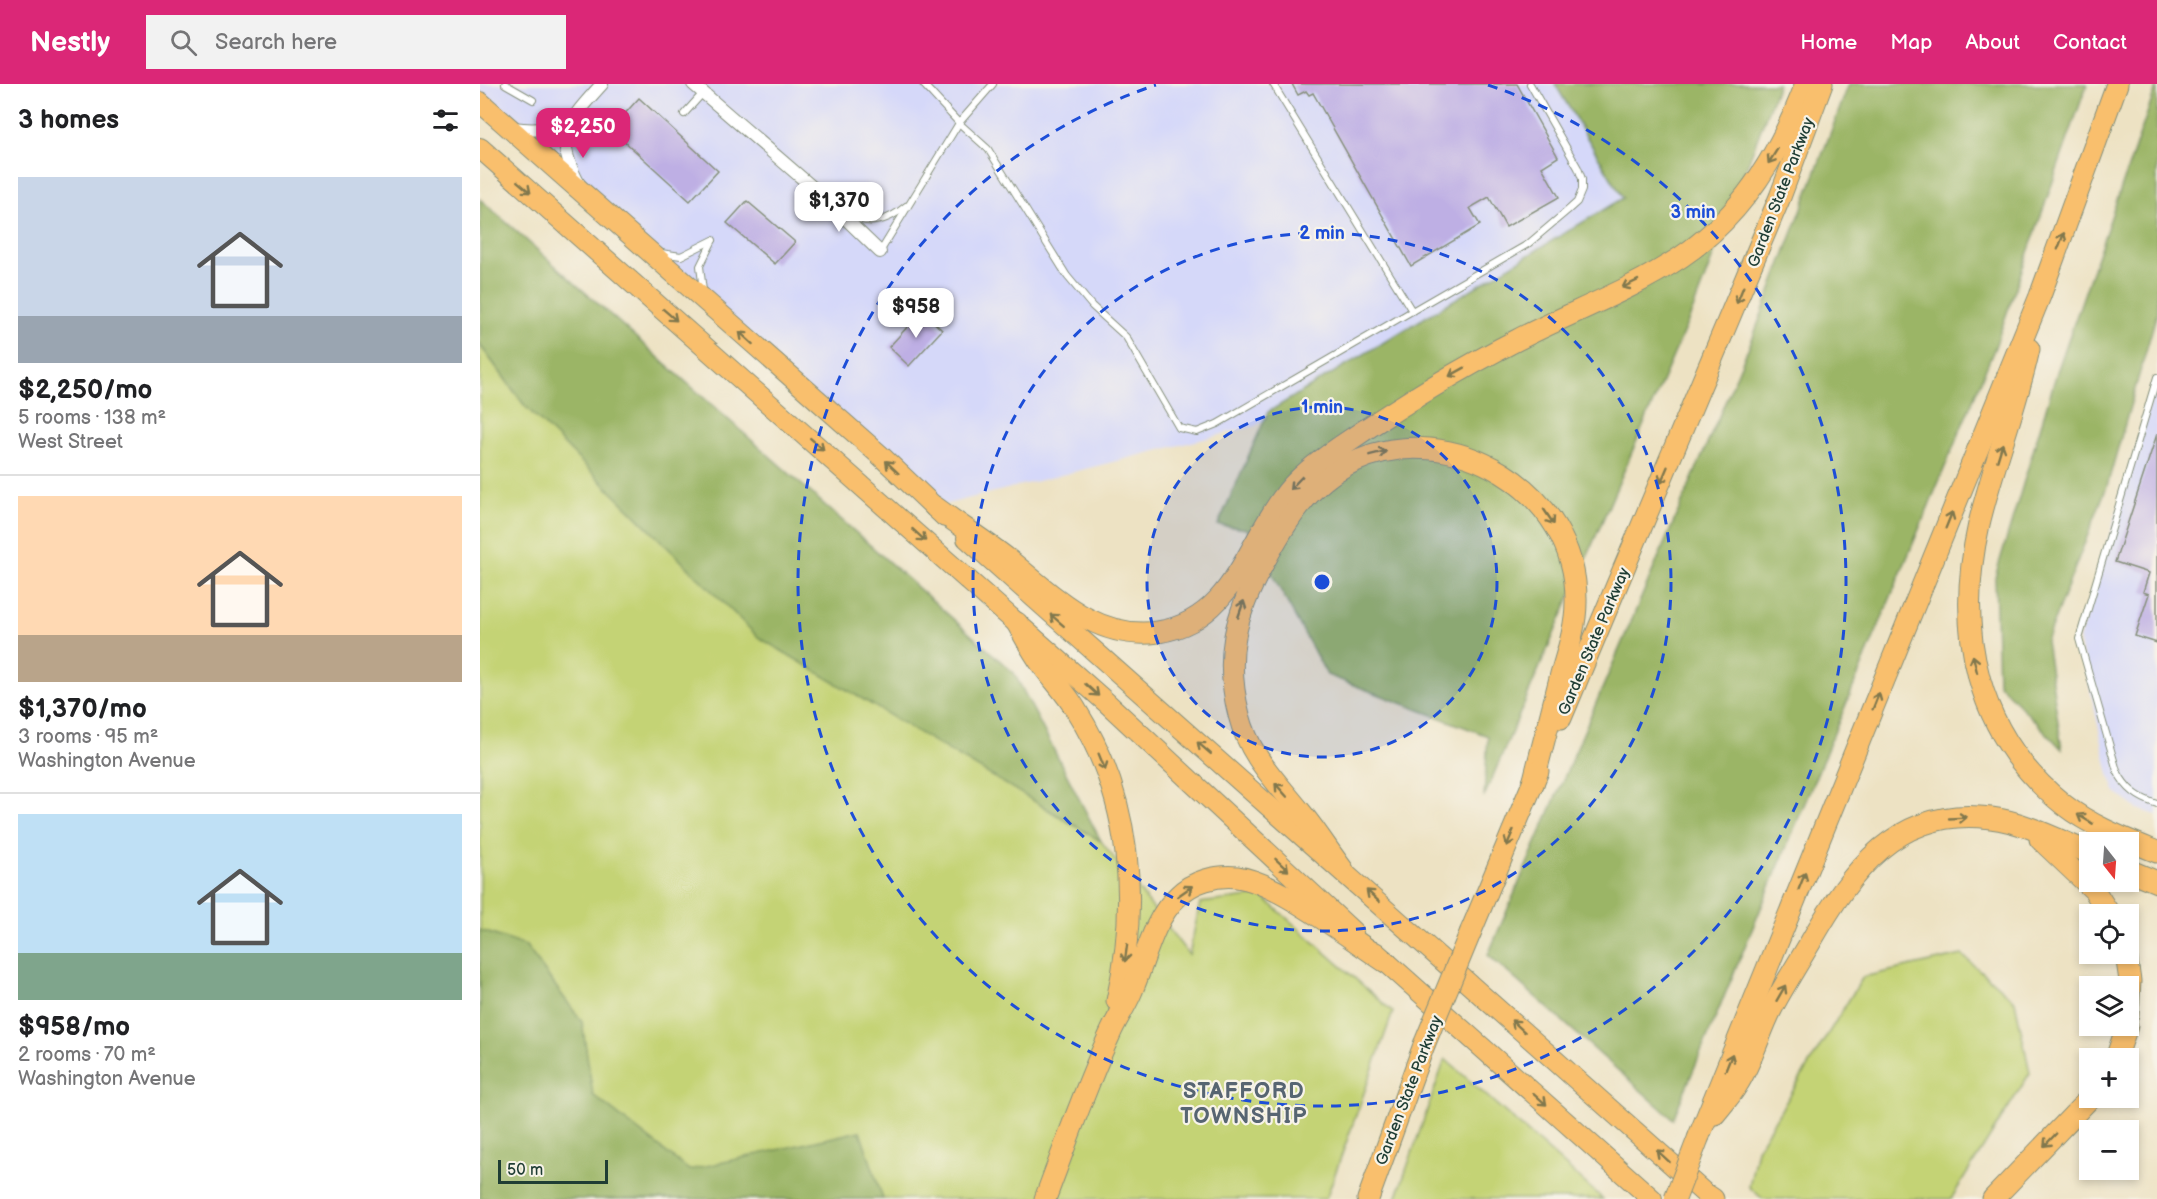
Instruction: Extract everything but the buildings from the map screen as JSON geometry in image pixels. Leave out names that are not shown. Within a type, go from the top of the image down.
[{"type":"highway","points":[[934,507],[1008,559],[1071,610],[1095,623],[1121,632],[1148,633],[1187,623],[1210,609],[1230,588],[1283,498],[1316,465],[1437,384],[1667,265],[1710,234],[1744,197],[1773,155],[1791,123],[1806,84]]},
{"type":"highway","name":"Garden State Parkway","points":[[1368,1199],[1424,1045],[1730,319],[1780,197],[1822,84]]},
{"type":"highway","points":[[1675,1199],[2040,296],[2117,84]]},
{"type":"highway","points":[[480,102],[881,456],[1002,571],[1343,870],[1710,1198]]},
{"type":"highway","points":[[480,148],[1017,623],[1386,962],[1652,1199]]},
{"type":"highway","points":[[2040,296],[2020,393],[1993,475],[1975,545],[1968,607],[1974,661],[1985,698],[2000,729],[2021,761],[2049,791],[2093,824],[2157,852]]},
{"type":"highway","points":[[1343,870],[1256,756],[1240,718],[1232,662],[1240,611],[1278,536],[1305,497],[1326,478],[1352,462],[1377,453],[1408,448],[1436,449],[1464,454],[1490,465],[1518,484],[1538,502],[1555,526],[1573,571],[1575,616],[1533,784]]},
{"type":"highway","points":[[1017,623],[1042,665],[1086,726],[1107,775],[1122,821],[1128,866],[1130,914],[1125,962],[1110,1034]]},
{"type":"highway","points":[[1699,1136],[1738,1084],[1771,1010],[1825,917],[1847,883],[1877,851],[1911,828],[1946,818],[1991,818],[2029,828],[2079,849]]},
{"type":"highway","points":[[2029,828],[2084,879],[2102,904]]},
{"type":"highway","points":[[2139,875],[2157,882]]},
{"type":"highway","points":[[1045,1199],[1110,1034],[1130,995],[1158,924],[1167,908],[1184,891],[1208,879],[1238,877],[1268,886],[1386,962]]},
{"type":"highway","points":[[1994,1199],[2080,1108]]},
{"type":"street","points":[[587,196],[565,151],[564,137],[570,121],[602,84]]},
{"type":"street","points":[[693,84],[818,192],[880,252]]},
{"type":"street","points":[[509,127],[540,130],[553,128],[570,121]]},
{"type":"lane","points":[[505,84],[533,100]]},
{"type":"lane","points":[[923,84],[988,150],[1067,276],[1092,306],[1126,337],[1179,428],[1197,432],[1217,424],[1528,244],[1577,202],[1582,190],[1582,179],[1578,168],[1530,84]]},
{"type":"lane","points":[[880,252],[959,123],[993,84]]},
{"type":"lane","points":[[1272,84],[1412,311]]},
{"type":"lane","points":[[684,114],[703,93]]},
{"type":"lane","points":[[818,192],[851,216],[870,222],[893,217],[911,201]]},
{"type":"lane","points":[[647,249],[681,256],[713,240],[699,266],[699,277],[707,303]]},
{"type":"lane","points":[[2157,376],[2079,639],[2117,771],[2125,786],[2142,799],[2157,804]]},
{"type":"shaded area","points":[[480,84],[1555,84],[1623,198],[1255,426],[935,507],[480,102]]},
{"type":"shaded area","points":[[2157,377],[2157,815],[2138,809],[2116,793],[2109,774],[2079,639]]},
{"type":"green space","points":[[1555,84],[1778,84],[1692,312],[1484,797],[1488,736],[1327,675],[1247,529],[1218,525],[1268,412],[1623,198]]},
{"type":"green space","points":[[1849,84],[2087,84],[1995,347],[1673,1119],[1488,955],[1753,337]]},
{"type":"green space","points":[[2157,85],[2157,313],[2107,486],[2046,641],[2062,749],[1998,683],[1995,577],[2057,372]]},
{"type":"green space","points":[[480,199],[1014,673],[1101,841],[758,637],[525,406],[480,345]]},
{"type":"green space","points":[[480,345],[525,406],[1043,807],[1101,841],[1189,955],[1200,903],[1257,896],[1264,898],[1393,1012],[1326,1199],[480,1199]]},
{"type":"green space","points":[[480,930],[526,946],[582,1022],[593,1095],[689,1170],[860,1131],[883,1199],[480,1199]]},
{"type":"green space","points":[[1962,955],[2015,1001],[2030,1073],[1951,1199],[1763,1199],[1749,1187],[1757,1149],[1863,977]]},
{"type":"green space","points":[[1445,1059],[1603,1199],[1396,1199]]},
{"type":"district","name":"STAFFORD TOWNSHIP","points":[[1244,1102]]}]
